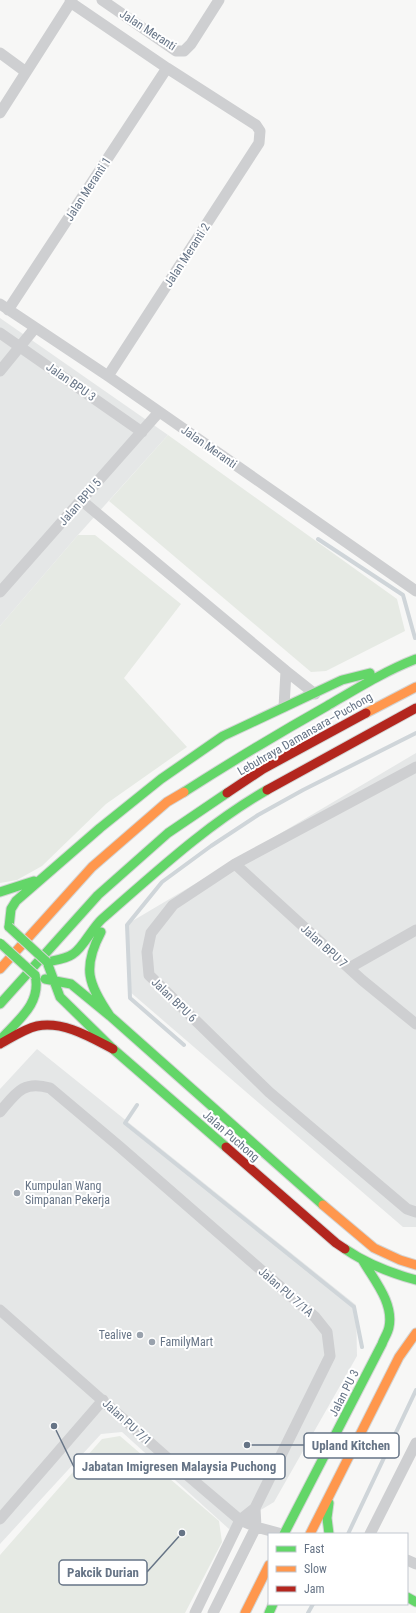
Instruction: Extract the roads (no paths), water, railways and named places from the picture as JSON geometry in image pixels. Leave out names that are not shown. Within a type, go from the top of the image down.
[{"type":"main road","name":"Lebuhraya Damansara–Puchong","points":[[0,969],[92,867],[167,802],[258,745],[398,666],[416,659]]},
{"type":"main road","points":[[4,927],[11,908],[16,901],[100,828],[161,779],[223,736],[342,680],[398,666]]},
{"type":"main road","name":"Lebuhraya Damansara–Puchong","points":[[0,1004],[98,894],[168,833],[263,769],[389,700],[416,687]]},
{"type":"main road","points":[[47,962],[62,959],[74,954],[99,922],[193,840],[246,802],[416,708]]},
{"type":"main road","points":[[0,892],[42,879]]},
{"type":"main road","points":[[110,1016],[95,995],[89,973],[90,957],[95,943],[120,904]]},
{"type":"main road","name":"Jalan Puchong","points":[[4,927],[47,962],[60,997],[113,1049],[336,1243],[362,1261],[393,1274],[416,1280]]},
{"type":"main road","name":"Jalan Puchong","points":[[0,943],[35,975],[71,984],[110,1016],[347,1227],[374,1248],[400,1260],[416,1265]]},
{"type":"main road","points":[[0,1040],[34,1000],[37,988],[35,975]]},
{"type":"main road","points":[[0,1044],[36,1026],[57,1026],[79,1032],[113,1049]]},
{"type":"main road","name":"Jalan PU 3","points":[[284,1533],[382,1344],[389,1325],[388,1309],[383,1294],[362,1261]]},
{"type":"main road","points":[[310,1533],[399,1357],[416,1333]]},
{"type":"main road","points":[[329,1496],[327,1518],[329,1533]]},
{"type":"main road","points":[[245,1613],[268,1567]]},
{"type":"street","name":"Jalan Meranti","points":[[102,0],[176,51],[184,51],[191,44],[219,0]]},
{"type":"street","points":[[0,113],[71,1],[167,68]]},
{"type":"street","points":[[0,53],[26,72]]},
{"type":"street","name":"Jalan Meranti 2","points":[[108,376],[259,143],[260,131],[256,124],[167,68]]},
{"type":"street","name":"Jalan Meranti 1","points":[[4,307],[167,68]]},
{"type":"street","name":"Jalan Meranti","points":[[4,307],[108,376],[416,591]]},
{"type":"street","points":[[0,371],[35,328]]},
{"type":"street","name":"Jalan BPU 3","points":[[0,333],[142,432]]},
{"type":"street","name":"Jalan BPU 5","points":[[0,592],[159,412]]},
{"type":"street","points":[[81,500],[315,694]]},
{"type":"street","points":[[280,709],[286,671]]},
{"type":"street","name":"Jalan BPU 6","points":[[416,767],[236,864],[172,905],[150,933],[147,952],[148,975],[268,1092],[407,1209],[416,1212]]},
{"type":"street","name":"Jalan BPU 7","points":[[236,864],[292,918],[416,1024]]},
{"type":"street","points":[[349,968],[416,930]]},
{"type":"street","name":"Jalan PU 7/1A","points":[[0,1112],[20,1090],[29,1085],[40,1085],[50,1088],[315,1317],[327,1332],[330,1356],[256,1508],[240,1520],[195,1613]]},
{"type":"street","name":"Jalan PU 7/1","points":[[1,1313],[240,1520],[256,1528],[278,1533]]},
{"type":"street","points":[[0,1519],[103,1400]]},
{"type":"street","points":[[371,1533],[416,1443]]},
{"type":"street","points":[[213,1613],[256,1528],[256,1508]]},
{"type":"waterway","points":[[318,539],[403,595],[415,638]]},
{"type":"waterway","points":[[184,1045],[130,998],[127,925],[162,882],[211,846],[258,815],[303,790],[416,733]]},
{"type":"waterway","points":[[137,1105],[125,1123],[354,1307],[362,1347]]},
{"type":"waterway","points":[[348,1533],[416,1390]]},
{"type":"waterway","points":[[308,1613],[312,1605]]},
{"type":"place","name":"Kumpulan Wang Simpanan Pekerja","points":[[17,1193]]},
{"type":"place","name":"Tealive","points":[[140,1335]]},
{"type":"place","name":"FamilyMart","points":[[152,1342]]},
{"type":"place","name":"Jabatan Imigresen Malaysia Puchong","points":[[54,1426]]},
{"type":"place","name":"Upland Kitchen","points":[[247,1445]]},
{"type":"place","name":"Pakcik Durian","points":[[182,1533]]}]
